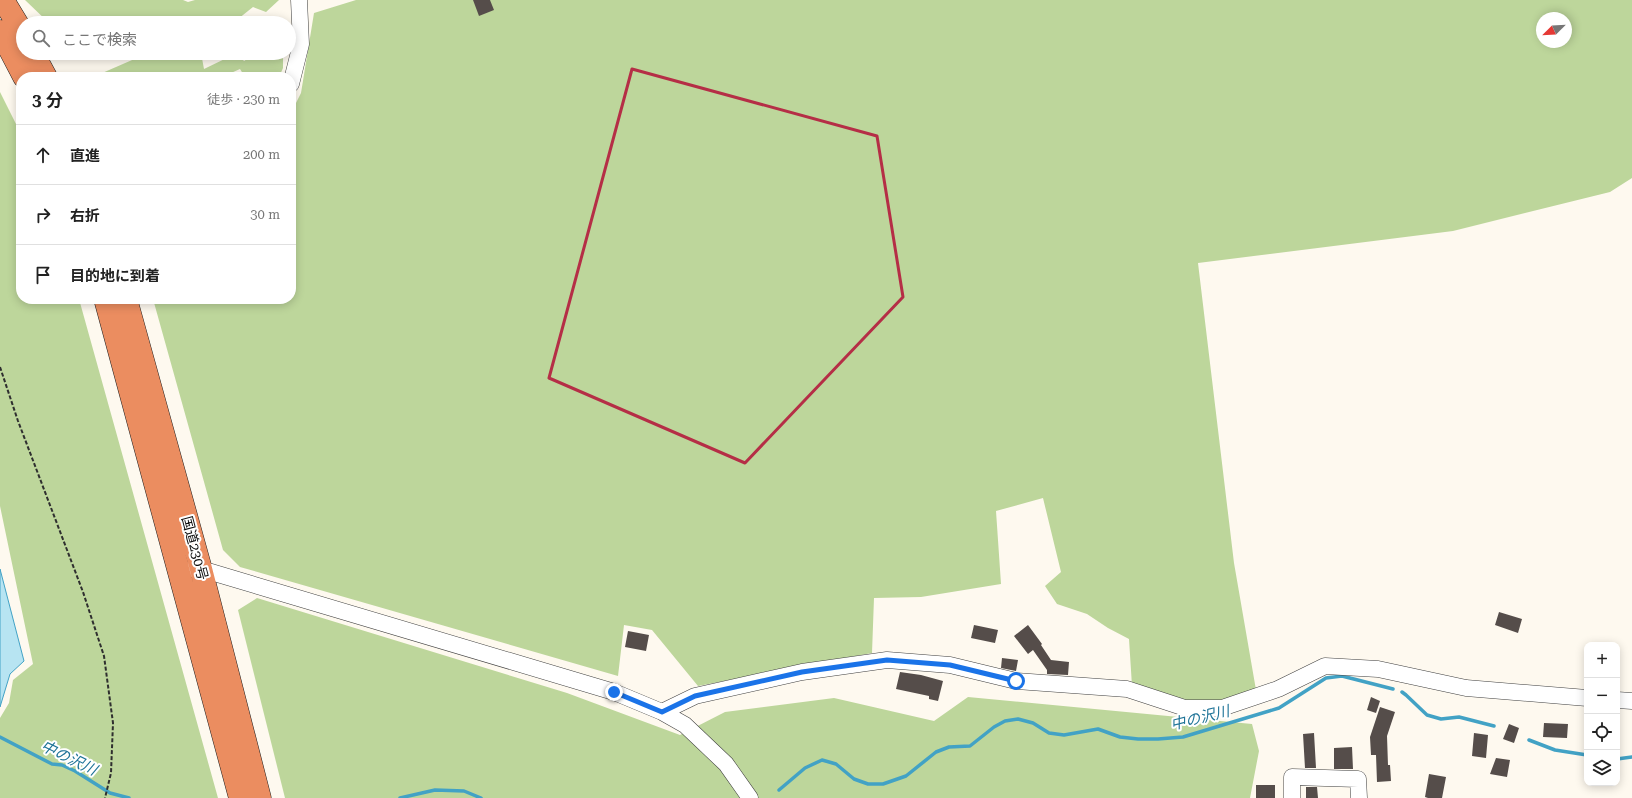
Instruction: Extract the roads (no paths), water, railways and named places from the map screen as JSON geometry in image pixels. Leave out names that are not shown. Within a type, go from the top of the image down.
[{"type":"highway","points":[[3,0],[16,21]]},
{"type":"highway","points":[[0,31],[21,72]]},
{"type":"highway","points":[[37,60],[43,72]]},
{"type":"highway","name":"国道230号","points":[[107,304],[179,569],[198,602],[260,798]]},
{"type":"highway","name":"国道230号","points":[[127,304],[201,569],[198,602],[240,798]]},
{"type":"street","points":[[294,72],[301,44],[302,1]]},
{"type":"street","points":[[179,569],[201,569],[614,692],[662,712],[684,725],[726,764],[750,798]]},
{"type":"street","points":[[662,712],[695,696],[802,672],[887,660],[950,665],[1016,681],[1127,689],[1185,708],[1222,708],[1278,690],[1325,666],[1378,669],[1466,688],[1584,698]]},
{"type":"street","points":[[1620,700],[1632,701]]},
{"type":"street","points":[[1292,798],[1292,777],[1358,779],[1359,798]]},
{"type":"water","points":[[0,569],[24,661],[10,674],[0,707]]},
{"type":"waterway","name":"中の沢川","points":[[779,790],[805,768],[822,760],[836,764],[854,779],[868,784],[883,784],[906,776],[936,752],[949,747],[970,746],[994,727],[1005,721],[1018,719],[1033,723],[1049,733],[1064,735],[1098,729],[1120,737],[1138,739],[1183,737],[1279,708],[1326,678],[1342,676],[1393,689]]},
{"type":"waterway","name":"中の沢川","points":[[1402,692],[1427,715],[1441,719],[1459,717],[1494,726]]},
{"type":"waterway","name":"中の沢川","points":[[0,737],[52,764],[62,765],[75,771],[110,793],[129,798]]},
{"type":"waterway","name":"中の沢川","points":[[1529,740],[1555,750],[1584,755]]},
{"type":"waterway","name":"中の沢川","points":[[1620,759],[1632,757]]},
{"type":"waterway","name":"中の沢川","points":[[400,798],[435,790],[464,791],[481,798]]}]
